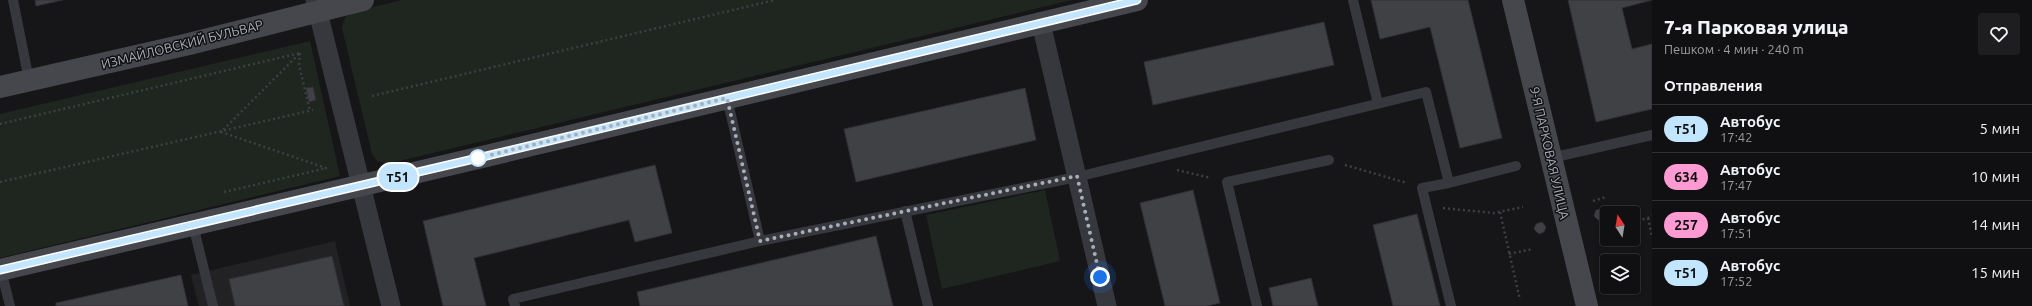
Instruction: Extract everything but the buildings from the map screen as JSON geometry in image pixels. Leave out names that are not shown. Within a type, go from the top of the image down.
[{"type":"street","name":"ИЗМАЙЛОВСКИЙ БУЛЬВАР","points":[[0,87],[189,44],[317,6],[363,0]]},
{"type":"street","points":[[0,270],[362,186],[1137,0]]},
{"type":"street","name":"9-Я ПАРКОВАЯ УЛИЦА","points":[[1513,0],[1587,306]]},
{"type":"street","points":[[317,6],[391,306]]},
{"type":"street","points":[[1041,23],[1107,306]]},
{"type":"lane","points":[[13,0],[29,80]]},
{"type":"lane","points":[[1353,0],[1378,104]]},
{"type":"lane","points":[[515,306],[513,299],[760,241],[1077,176],[1426,92],[1449,182]]},
{"type":"lane","points":[[727,98],[760,241]]},
{"type":"lane","points":[[1551,158],[1652,135]]},
{"type":"lane","points":[[1257,306],[1227,182],[1329,160]]},
{"type":"lane","points":[[1451,306],[1422,188],[1516,166]]},
{"type":"lane","points":[[905,211],[928,306]]},
{"type":"lane","points":[[193,225],[213,306]]},
{"type":"lane","points":[[0,270],[10,306]]},
{"type":"path","points":[[372,96],[775,0]]},
{"type":"path","points":[[0,182],[311,111],[300,65],[300,53]]},
{"type":"path","points":[[0,124],[300,53]]},
{"type":"path","points":[[221,132],[300,53]]},
{"type":"path","points":[[221,132],[327,168]]},
{"type":"path","points":[[1329,160],[1422,188]]},
{"type":"path","points":[[1593,201],[1606,197]]},
{"type":"path","points":[[1427,206],[1494,214],[1523,207]]},
{"type":"path","points":[[1500,212],[1520,300]]},
{"type":"path","points":[[1640,220],[1652,215]]},
{"type":"path","points":[[1648,218],[1652,236]]},
{"type":"path","points":[[1509,254],[1533,249]]},
{"type":"shaded area","points":[[402,0],[1072,0],[387,164],[377,161],[372,154],[342,28],[345,17],[357,11]]},
{"type":"shaded area","points":[[310,41],[340,176],[0,258],[0,114]]},
{"type":"shaded area","points":[[1045,190],[1060,261],[942,289],[926,215]]},
{"type":"shaded area","points":[[335,241],[350,306],[199,306],[191,275]]},
{"type":"bus line","name":"т51","points":[[0,270],[333,193],[1137,0]]},
{"type":"route","points":[[478,158],[727,98],[760,241],[1077,176],[1100,277]]}]
